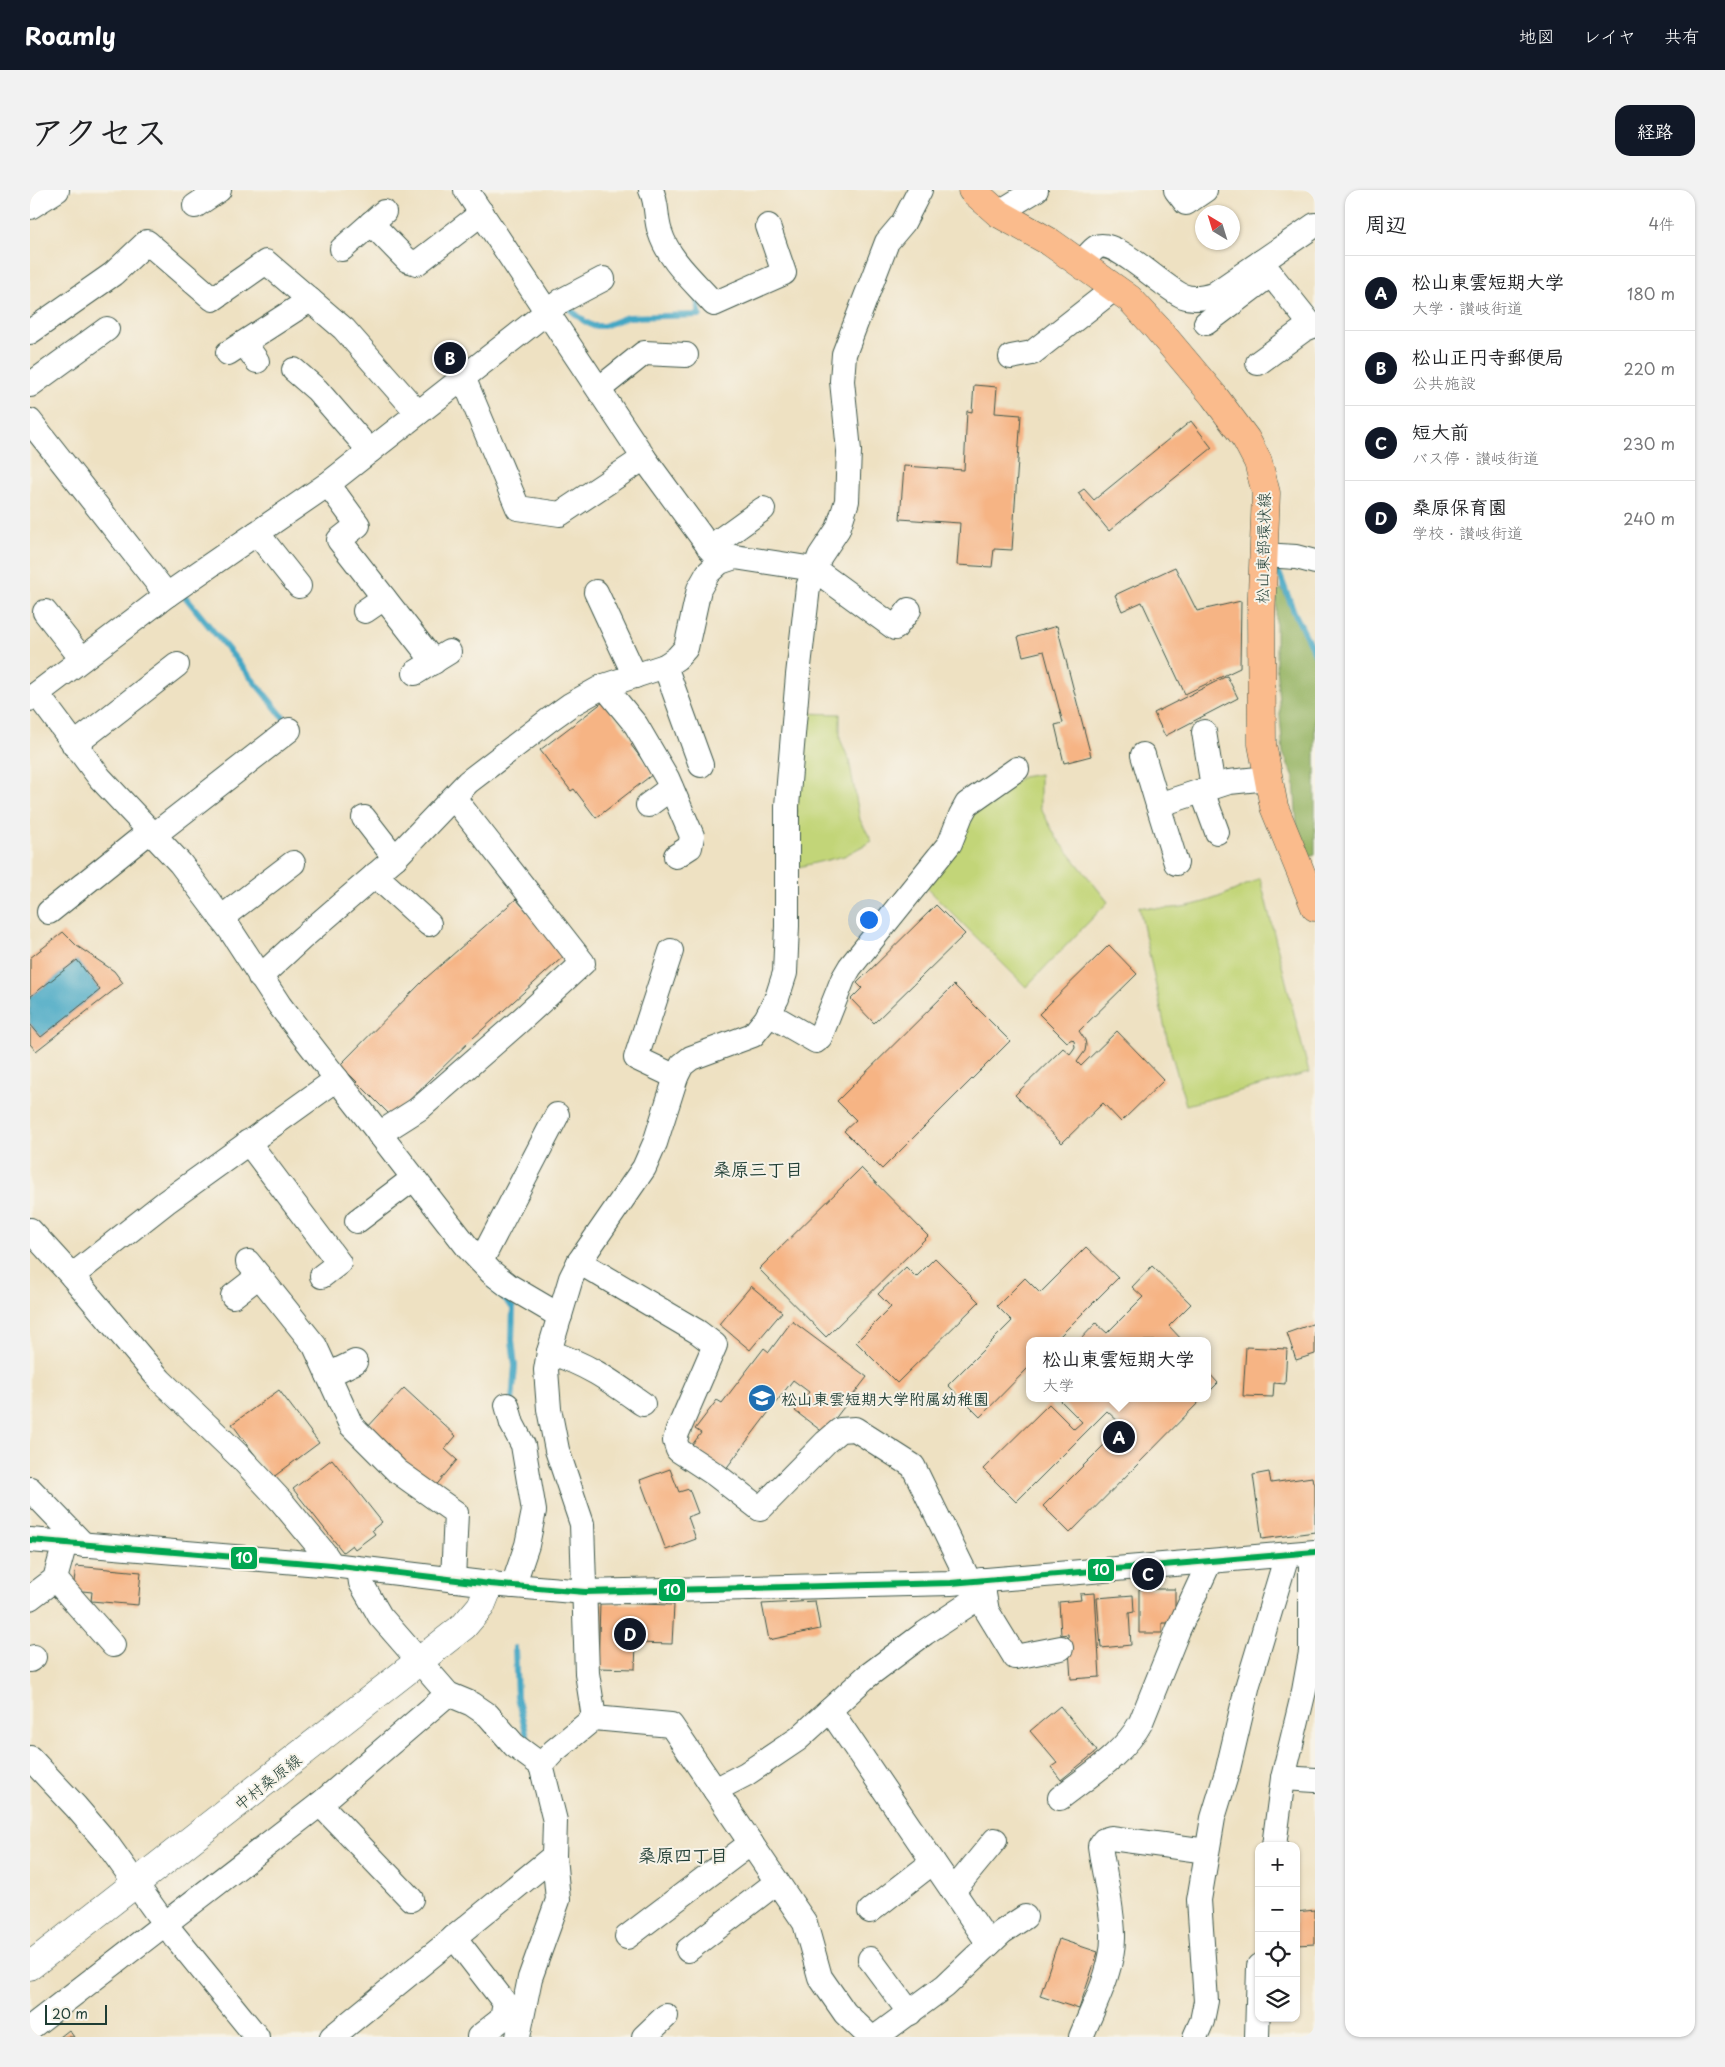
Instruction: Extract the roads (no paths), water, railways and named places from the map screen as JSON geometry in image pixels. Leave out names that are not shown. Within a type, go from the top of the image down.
[{"type":"main road","name":"松山東部環状線","points":[[972,190],[998,213],[1050,242],[1130,299],[1214,396],[1246,439],[1258,462],[1266,493],[1261,618],[1262,734],[1274,808],[1315,907]]},
{"type":"street","points":[[30,207],[57,190]]},
{"type":"street","points":[[195,206],[220,190]]},
{"type":"street","points":[[466,190],[644,458],[715,555],[814,569],[895,628],[909,610]]},
{"type":"street","points":[[652,190],[655,198],[659,230],[668,251],[714,304],[784,273],[768,226]]},
{"type":"street","points":[[594,1718],[587,1673],[582,1524],[557,1450],[549,1409],[546,1370],[549,1352],[570,1278],[644,1168],[655,1143],[676,1077],[682,1065],[691,1058],[753,1034],[769,1014],[777,998],[785,973],[787,806],[798,675],[808,587],[814,569],[838,529],[847,501],[849,452],[842,382],[844,354],[887,242],[903,223],[920,190]]},
{"type":"street","points":[[998,213],[1036,190]]},
{"type":"street","points":[[1176,190],[1186,204],[1205,190]]},
{"type":"street","points":[[342,248],[378,218],[407,260],[417,263],[482,213]]},
{"type":"street","points":[[1206,323],[1315,225]]},
{"type":"street","points":[[30,332],[113,274],[147,242],[213,300],[266,262],[344,329],[418,413]]},
{"type":"street","points":[[1081,264],[1096,247],[1106,245],[1173,290],[1184,296],[1198,299],[1213,295],[1266,268]]},
{"type":"street","points":[[1258,364],[1303,330],[1314,326],[1266,268]]},
{"type":"street","points":[[560,1316],[509,1286],[491,1272],[481,1261],[280,1006],[221,918],[180,863],[100,778],[33,697],[167,595],[328,484],[561,301],[603,279]]},
{"type":"street","points":[[1010,357],[1032,353],[1115,288]]},
{"type":"street","points":[[243,352],[310,300]]},
{"type":"street","points":[[30,385],[107,329]]},
{"type":"street","points":[[599,389],[644,353],[686,355]]},
{"type":"street","points":[[294,370],[317,390],[370,451]]},
{"type":"street","points":[[463,377],[518,508],[560,514],[644,458]]},
{"type":"street","points":[[30,421],[167,595]]},
{"type":"street","points":[[328,484],[358,525],[339,540],[433,662]]},
{"type":"street","points":[[260,977],[394,858],[468,782],[549,720],[570,705],[604,686],[665,666],[678,658],[686,648],[699,590],[715,555],[763,509]]},
{"type":"street","points":[[257,533],[299,586]]},
{"type":"street","points":[[1263,555],[1296,557],[1315,562]]},
{"type":"street","points":[[596,592],[635,676]]},
{"type":"street","points":[[365,611],[384,598]]},
{"type":"street","points":[[46,612],[82,659]]},
{"type":"street","points":[[74,745],[177,665]]},
{"type":"street","points":[[665,666],[701,765]]},
{"type":"street","points":[[604,686],[636,725],[651,748],[672,788],[692,836],[690,847],[676,856]]},
{"type":"street","points":[[48,912],[289,730]]},
{"type":"street","points":[[1204,732],[1208,789],[1217,832]]},
{"type":"street","points":[[1143,755],[1176,863]]},
{"type":"street","points":[[769,1014],[816,1041],[820,1037],[843,979],[850,967],[950,843],[961,815],[968,804],[1018,770]]},
{"type":"street","points":[[1158,805],[1229,782],[1268,778]]},
{"type":"street","points":[[648,805],[672,788]]},
{"type":"street","points":[[380,1134],[420,1108],[583,963],[454,798]]},
{"type":"street","points":[[364,818],[394,858]]},
{"type":"street","points":[[221,918],[292,863]]},
{"type":"street","points":[[375,875],[429,924]]},
{"type":"street","points":[[671,951],[636,1058],[676,1077]]},
{"type":"street","points":[[72,1276],[166,1202],[336,1079]]},
{"type":"street","points":[[481,1261],[557,1115]]},
{"type":"street","points":[[248,1142],[339,1263],[322,1276]]},
{"type":"street","points":[[357,1221],[414,1178]]},
{"type":"street","points":[[30,1230],[72,1276],[160,1380],[240,1457],[282,1502],[324,1553],[332,1566]]},
{"type":"street","points":[[579,1262],[698,1332],[715,1345],[677,1433],[675,1441],[678,1450],[684,1456],[716,1475],[760,1509],[840,1430],[855,1429],[913,1466],[978,1585],[987,1611],[1015,1657],[1061,1648]]},
{"type":"street","points":[[233,1296],[253,1269],[314,1346],[351,1425],[398,1471],[456,1513],[453,1580]]},
{"type":"street","points":[[549,1352],[596,1371],[643,1404]]},
{"type":"street","points":[[328,1375],[355,1362]]},
{"type":"street","points":[[502,1585],[527,1545],[534,1510],[523,1446],[512,1424],[507,1404]]},
{"type":"street","points":[[30,1489],[74,1544]]},
{"type":"street","points":[[30,1540],[332,1566],[453,1580],[585,1592],[978,1585],[1313,1552],[1311,1652],[1304,1691],[1283,1778],[1275,1842]]},
{"type":"street","points":[[30,1598],[55,1579],[74,1544]]},
{"type":"street","points":[[1195,2037],[1202,2021],[1206,2001],[1200,1900],[1213,1818],[1228,1769],[1248,1684],[1287,1555]]},
{"type":"street","points":[[1060,1798],[1125,1746],[1134,1735],[1178,1630],[1210,1561]]},
{"type":"street","points":[[358,1569],[361,1583],[380,1616],[448,1694],[472,1704],[488,1715],[514,1745],[541,1765],[555,1821],[554,1856],[558,1900],[530,1978],[518,2037]]},
{"type":"street","points":[[55,1579],[113,1645]]},
{"type":"street","name":"中村桑原線","points":[[30,1966],[420,1661],[470,1619],[502,1585]]},
{"type":"street","points":[[716,1790],[746,1774],[798,1738],[866,1677],[925,1633],[978,1585]]},
{"type":"street","points":[[30,2028],[320,1804],[448,1694]]},
{"type":"street","points":[[830,1710],[989,1944]]},
{"type":"street","points":[[541,1765],[554,1751],[594,1718],[671,1726],[805,1923],[820,1977],[845,2013],[870,2037]]},
{"type":"street","points":[[30,1758],[106,1842],[164,1923],[257,2037]]},
{"type":"street","points":[[1283,1778],[1315,1780]]},
{"type":"street","points":[[320,1804],[411,1899]]},
{"type":"street","points":[[1081,2037],[1104,1979],[1113,1935],[1100,1846],[1104,1840],[1111,1838],[1207,1851]]},
{"type":"street","points":[[953,1892],[995,1840]]},
{"type":"street","points":[[627,1937],[751,1843]]},
{"type":"street","points":[[332,2037],[554,1856]]},
{"type":"street","points":[[870,1911],[933,1862]]},
{"type":"street","points":[[688,1950],[777,1882]]},
{"type":"street","points":[[876,2037],[945,1986],[1002,1932],[1025,1917]]},
{"type":"street","points":[[454,1937],[505,2003],[502,2019],[479,2037]]},
{"type":"street","points":[[870,1959],[910,2013]]},
{"type":"street","points":[[1257,2037],[1259,1977]]},
{"type":"street","points":[[644,2037],[666,2016]]},
{"type":"water","points":[[77,960],[100,990],[41,1037],[30,1024],[30,997]]},
{"type":"waterway","points":[[566,306],[593,326],[604,326],[627,317],[700,315],[696,296]]},
{"type":"waterway","points":[[1278,570],[1294,612],[1315,654]]},
{"type":"waterway","points":[[183,594],[288,723]]},
{"type":"waterway","points":[[491,1286],[513,1308],[512,1340],[515,1366],[512,1401]]},
{"type":"waterway","points":[[515,1648],[517,1697],[527,1736],[527,1747]]},
{"type":"place","name":"松山正円寺郵便局","points":[[450,358]]},
{"type":"place","name":"松山東雲短期大学附属幼稚園","points":[[762,1398]]},
{"type":"place","name":"松山東雲短期大学","points":[[1119,1437]]},
{"type":"place","name":"短大前","points":[[1148,1574]]},
{"type":"place","name":"桑原保育園","points":[[630,1634]]},
{"type":"district","name":"桑原三丁目","points":[[758,1168]]},
{"type":"district","name":"桑原四丁目","points":[[683,1854]]}]
